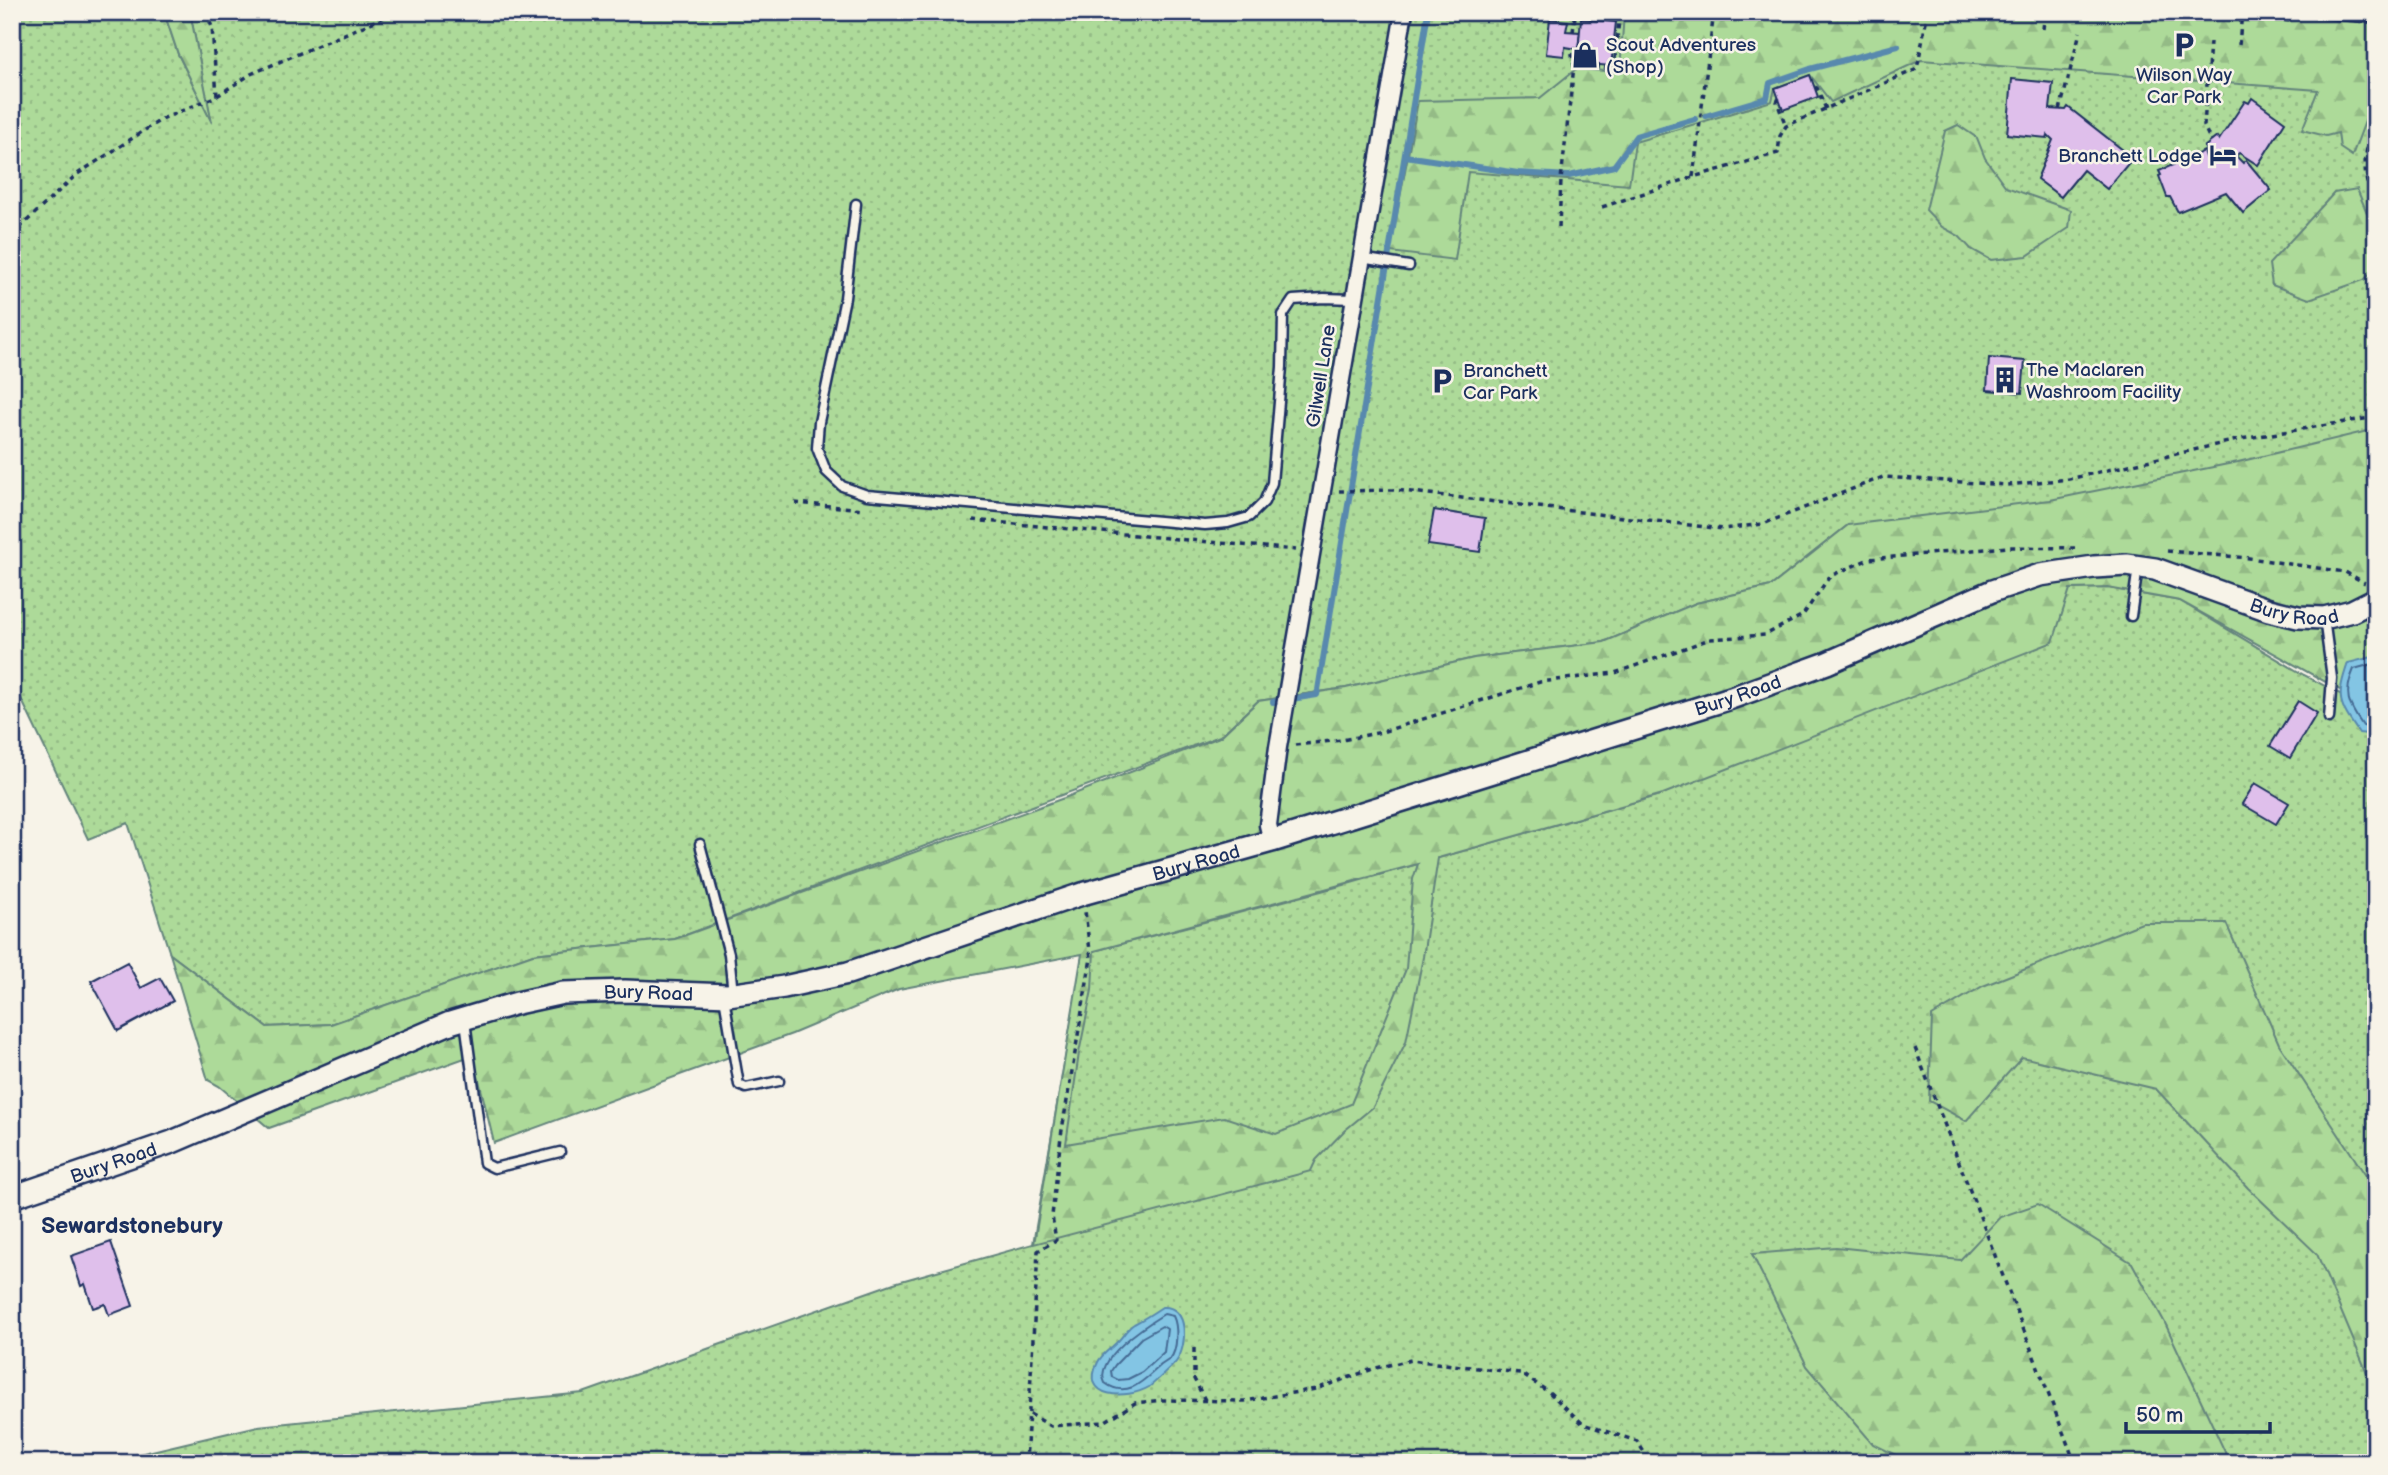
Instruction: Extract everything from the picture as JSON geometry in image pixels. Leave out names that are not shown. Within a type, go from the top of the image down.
[{"type":"street","name":"Gilwell Lane","points":[[1272,841],[1268,825],[1278,747],[1404,12]]},
{"type":"street","name":"Bury Road","points":[[12,1197],[181,1138],[465,1018],[563,993],[625,991],[728,994],[784,987],[848,973],[1082,894],[1272,841],[1731,698],[1827,663],[2018,581],[2072,569],[2138,566],[2177,575],[2269,610],[2298,617],[2324,618],[2352,611],[2372,591]]},
{"type":"lane","points":[[2304,12],[2376,18]]},
{"type":"lane","points":[[856,204],[845,298],[818,422],[817,449],[826,471],[834,479],[842,486],[867,495],[1205,525],[1228,523],[1249,517],[1264,502],[1272,483],[1282,367],[1283,314],[1293,300],[1354,299]]},
{"type":"lane","points":[[1361,258],[1409,266]]},
{"type":"lane","points":[[2131,616],[2138,566]]},
{"type":"lane","points":[[2324,618],[2332,678],[2329,718]]},
{"type":"lane","points":[[700,844],[729,954],[728,994],[739,1085],[747,1088],[779,1081]]},
{"type":"lane","points":[[465,1018],[484,1163],[494,1168],[560,1152]]},
{"type":"path","points":[[206,12],[212,27],[217,96]]},
{"type":"path","points":[[12,235],[76,175],[162,119],[217,96],[251,74],[396,12]]},
{"type":"path","points":[[1614,12],[1614,19]]},
{"type":"path","points":[[1693,177],[1714,12]]},
{"type":"path","points":[[2043,29],[2045,12]]},
{"type":"path","points":[[2195,12],[2242,14],[2295,21]]},
{"type":"path","points":[[2239,45],[2242,14]]},
{"type":"path","points":[[1573,32],[1575,16],[1619,20],[1614,69],[1574,66]]},
{"type":"path","points":[[1602,207],[1778,153],[1780,136],[1786,126],[1917,69],[1927,16]]},
{"type":"path","points":[[2060,110],[2080,32]]},
{"type":"path","points":[[2210,42],[2204,126],[2211,142]]},
{"type":"path","points":[[1559,227],[1561,180],[1574,66],[1571,48]]},
{"type":"path","points":[[1815,87],[1826,109]]},
{"type":"path","points":[[1779,98],[1777,102],[1786,126]]},
{"type":"path","points":[[2376,120],[2365,148],[2365,166],[2370,192],[2376,205]]},
{"type":"path","points":[[1351,492],[1395,489],[1723,528],[1763,524],[1883,477],[2007,485],[2069,479],[2241,439],[2376,417]]},
{"type":"path","points":[[795,503],[864,509]]},
{"type":"path","points":[[961,519],[1312,551]]},
{"type":"path","points":[[1278,747],[1342,740],[1382,732],[1539,682],[1615,673],[1710,639],[1765,635],[1803,615],[1830,576],[1869,559],[2008,547],[2079,548]]},
{"type":"path","points":[[2164,551],[2249,558],[2345,572],[2372,591]]},
{"type":"path","points":[[1026,1463],[1038,1251],[1056,1240],[1052,1216],[1061,1136],[1091,958],[1082,894]]},
{"type":"path","points":[[1915,1048],[2075,1463]]},
{"type":"path","points":[[1194,1348],[1194,1379],[1205,1400]]},
{"type":"path","points":[[1030,1414],[1051,1426],[1104,1422],[1135,1403],[1162,1400],[1245,1401],[1315,1389],[1376,1368],[1411,1360],[1453,1363],[1520,1373],[1550,1393],[1583,1424],[1637,1441],[1651,1463]]},
{"type":"green space","points":[[12,12],[164,12],[178,54],[211,120],[190,12],[1343,12],[1363,15],[1362,12],[2376,12],[2376,548],[1848,525],[1771,586],[1696,603],[1604,642],[1474,658],[1346,688],[1258,701],[1220,736],[675,939],[533,954],[331,1024],[267,1027],[170,954],[128,823],[88,839],[18,692],[12,694]]},
{"type":"green space","points":[[164,12],[190,12],[212,123],[178,54]]},
{"type":"green space","points":[[1624,12],[2376,12],[2376,92],[2352,156],[2340,148],[2338,133],[2326,136],[2302,130],[2318,90],[1921,60],[1831,102],[1810,75],[1775,88],[1772,101],[1635,142],[1629,185],[1468,172],[1455,260],[1390,252],[1418,101],[1540,98],[1576,69],[1620,72]]},
{"type":"green space","points":[[1958,125],[1977,138],[1985,158],[2006,187],[2071,210],[2069,228],[2027,256],[1991,260],[1942,227],[1926,210],[1945,131]]},
{"type":"green space","points":[[2357,189],[2376,234],[2376,268],[2364,280],[2309,299],[2272,285],[2269,264],[2334,193]]},
{"type":"green space","points":[[2376,429],[2376,710],[2180,601],[2108,588],[2070,589],[2053,642],[1663,794],[1438,858],[1423,957],[1406,1042],[1373,1107],[1344,1131],[1316,1160],[1311,1171],[1034,1244],[1082,954],[899,989],[792,1034],[494,1143],[473,1055],[269,1128],[208,1080],[170,954],[267,1027],[331,1024],[533,954],[675,939],[1064,798],[1220,737],[1258,701],[1346,688],[1474,658],[1604,642],[1696,603],[1771,586],[1848,525],[2050,500],[2238,462]],"holes":[[[1418,864],[1413,879],[1406,969],[1351,1104],[1276,1134],[1224,1117],[1066,1144],[1079,1053],[1092,990],[1094,951]]]},
{"type":"green space","points":[[2108,588],[2180,601],[2304,675],[2376,713],[2376,1463],[101,1463],[258,1426],[583,1393],[894,1283],[1033,1244],[1083,954],[1344,885],[1663,794],[2070,589]]},
{"type":"green space","points":[[2142,923],[2226,923],[2279,1044],[2376,1191],[2376,1394],[2317,1254],[2248,1188],[2156,1089],[2022,1057],[1966,1121],[1929,1101],[1932,1016],[1983,986]]},
{"type":"green space","points":[[2038,1204],[2132,1263],[2165,1323],[2225,1452],[2226,1463],[1912,1463],[1873,1444],[1807,1366],[1752,1254],[1836,1247],[1960,1260],[2000,1217]]},
{"type":"water","points":[[2376,656],[2376,735],[2359,733],[2343,707],[2341,693],[2348,663]]},
{"type":"water","points":[[1162,1307],[1171,1308],[1177,1313],[1184,1328],[1183,1346],[1176,1362],[1151,1385],[1140,1391],[1118,1395],[1100,1390],[1095,1383],[1094,1374],[1098,1362],[1131,1326]]},
{"type":"building","points":[[1550,19],[1568,21],[1566,31],[1580,32],[1578,49],[1565,47],[1564,56],[1546,54]]},
{"type":"building","points":[[1581,19],[1616,22],[1611,66],[1577,63]]},
{"type":"building","points":[[1810,75],[1818,97],[1783,110],[1775,88]]},
{"type":"building","points":[[2012,79],[2053,83],[2050,109],[2066,110],[2068,107],[2133,158],[2107,189],[2083,170],[2061,197],[2037,179],[2053,140],[2048,135],[2047,138],[2007,134]]},
{"type":"building","name":"Branchett Lodge","points":[[2252,98],[2285,122],[2258,165],[2239,153],[2236,156],[2243,163],[2246,160],[2271,190],[2243,213],[2226,192],[2178,212],[2170,197],[2167,197],[2159,171],[2204,151],[2206,157],[2209,154],[2204,147],[2217,137],[2219,140],[2245,101],[2249,103]]},
{"type":"building","name":"The Maclaren Washroom Facility","points":[[1989,358],[2025,361],[2022,393],[1987,390]]},
{"type":"building","points":[[1434,510],[1485,518],[1480,552],[1428,545]]},
{"type":"building","points":[[2298,701],[2317,713],[2290,758],[2270,746]]},
{"type":"building","points":[[2255,783],[2289,803],[2276,824],[2242,804]]},
{"type":"building","points":[[127,962],[141,988],[160,978],[173,1001],[118,1031],[91,981]]},
{"type":"building","points":[[111,1242],[133,1306],[109,1315],[105,1304],[93,1308],[85,1284],[81,1286],[71,1256]]},
{"type":"waterway","points":[[1273,702],[1317,695],[1428,12]]},
{"type":"waterway","points":[[1706,116],[1767,98],[1770,83],[1810,69],[1898,46]]},
{"type":"waterway","points":[[1405,156],[1518,173],[1569,176],[1614,166],[1636,136],[1695,119]]},
{"type":"place","name":"Wilson Way Car Park","points":[[2184,45]]},
{"type":"place","name":"Scout Adventures (Shop)","points":[[1585,55]]},
{"type":"place","name":"Branchett Lodge","points":[[2223,155]]},
{"type":"place","name":"The Maclaren Washroom Facility","points":[[2005,380]]},
{"type":"place","name":"Branchett Car Park","points":[[1442,381]]},
{"type":"district","name":"Sewardstonebury","points":[[132,1225]]}]
